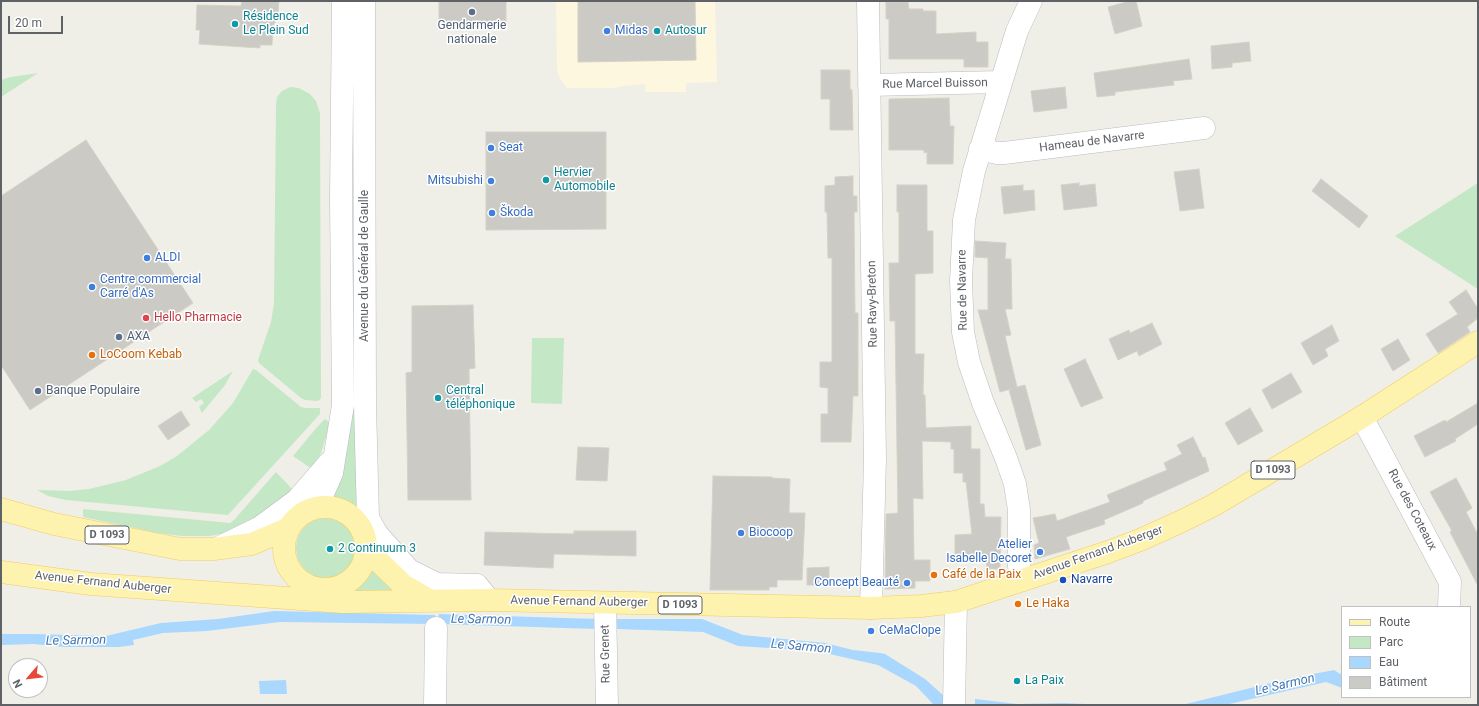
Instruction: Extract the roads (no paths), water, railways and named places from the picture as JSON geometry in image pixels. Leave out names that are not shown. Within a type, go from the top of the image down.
[{"type":"main road","name":"Avenue Fernand Auberger","points":[[1022,580],[1118,548],[1182,521],[1220,502],[1362,417],[1478,342]]},
{"type":"main road","name":"Avenue Fernand Auberger","points":[[1362,417],[1478,357]]},
{"type":"main road","points":[[317,507],[331,507],[343,511],[365,523],[366,550],[364,561],[358,572],[350,581],[327,592],[300,580],[290,569],[285,556],[285,541],[289,528],[297,518],[306,511],[317,507]]},
{"type":"main road","name":"D 1093","points":[[1,509],[54,524],[180,549],[214,549],[252,544],[289,528]]},
{"type":"main road","name":"Avenue Fernand Auberger","points":[[366,550],[403,585],[430,600]]},
{"type":"main road","name":"Avenue Fernand Auberger","points":[[1,572],[91,584],[205,593],[327,592],[430,600],[489,600],[605,616],[871,608]]},
{"type":"main road","name":"D 1093","points":[[871,608],[921,606],[956,602],[1022,580]]},
{"type":"main road","name":"Avenue Fernand Auberger","points":[[205,593],[327,592]]},
{"type":"street","name":"Avenue du Général de Gaulle","points":[[317,507],[332,473],[343,405],[341,198],[343,1]]},
{"type":"street","name":"Avenue du Général de Gaulle","points":[[364,1],[365,523]]},
{"type":"street","name":"Rue Ravy-Breton","points":[[868,1],[875,459],[871,608]]},
{"type":"street","name":"Rue de Navarre","points":[[1022,580],[1019,566],[1019,510],[1015,484],[972,373],[963,332],[960,282],[963,236],[969,194],[980,149],[1017,30],[1031,1]]},
{"type":"street","name":"Rue Marcel Buisson","points":[[869,85],[1000,82]]},
{"type":"street","name":"Hameau de Navarre","points":[[980,149],[1004,153],[1204,128]]},
{"type":"street","name":"Rue des Coteaux","points":[[1362,417],[1450,582],[1450,606]]},
{"type":"street","points":[[214,549],[259,528],[298,500],[336,455]]},
{"type":"street","points":[[365,523],[410,570],[437,584],[477,585],[489,600]]},
{"type":"street","points":[[954,705],[956,602]]},
{"type":"street","name":"Rue Grenet","points":[[605,616],[607,705]]},
{"type":"street","points":[[435,705],[436,628]]},
{"type":"water","name":"Le Sarmon","points":[[274,611],[435,615],[435,624],[280,622],[207,631],[163,633],[133,640],[134,645],[119,647],[65,647],[33,644],[1,645],[1,634],[106,636],[161,623],[218,619]]},
{"type":"water","name":"Le Sarmon","points":[[439,614],[597,619],[597,629],[438,624]]},
{"type":"water","name":"Le Sarmon","points":[[617,619],[702,619],[743,635],[825,643],[853,650],[885,654],[925,679],[944,696],[944,705],[934,705],[916,686],[878,665],[816,651],[738,646],[703,632],[617,629]]},
{"type":"water","name":"Le Sarmon","points":[[1334,670],[1341,674],[1341,688],[1326,682],[1225,705],[1150,705],[1186,704],[1287,679]]},
{"type":"water","points":[[286,680],[287,694],[260,694],[259,681]]},
{"type":"water","points":[[975,699],[1017,704],[1063,703],[1108,705],[975,705]]},
{"type":"place","name":"Gendarmerie nationale","points":[[472,12]]},
{"type":"place","name":"Résidence Le Plein Sud","points":[[235,24]]},
{"type":"place","name":"Midas","points":[[607,31]]},
{"type":"place","name":"Autosur","points":[[657,31]]},
{"type":"place","name":"Seat","points":[[491,148]]},
{"type":"place","name":"Hervier Automobile","points":[[546,180]]},
{"type":"place","name":"Mitsubishi","points":[[491,181]]},
{"type":"place","name":"Škoda","points":[[492,213]]},
{"type":"place","name":"ALDI","points":[[147,258]]},
{"type":"place","name":"Centre commercial Carré d'As","points":[[92,287]]},
{"type":"place","name":"Hello Pharmacie","points":[[146,318]]},
{"type":"place","name":"AXA","points":[[119,337]]},
{"type":"place","name":"LoCoom Kebab","points":[[92,355]]},
{"type":"place","name":"Banque Populaire","points":[[38,391]]},
{"type":"place","name":"Central téléphonique","points":[[438,398]]},
{"type":"place","name":"Biocoop","points":[[741,533]]},
{"type":"place","name":"2 Continuum 3","points":[[330,549]]},
{"type":"place","name":"Atelier Isabelle Decoret","points":[[1040,552]]},
{"type":"place","name":"Café de la Paix","points":[[934,575]]},
{"type":"place","name":"Navarre","points":[[1063,580]]},
{"type":"place","name":"Concept Beauté","points":[[907,583]]},
{"type":"place","name":"Le Haka","points":[[1018,604]]},
{"type":"place","name":"CeMaClope","points":[[871,631]]},
{"type":"place","name":"La Paix","points":[[1017,681]]}]
